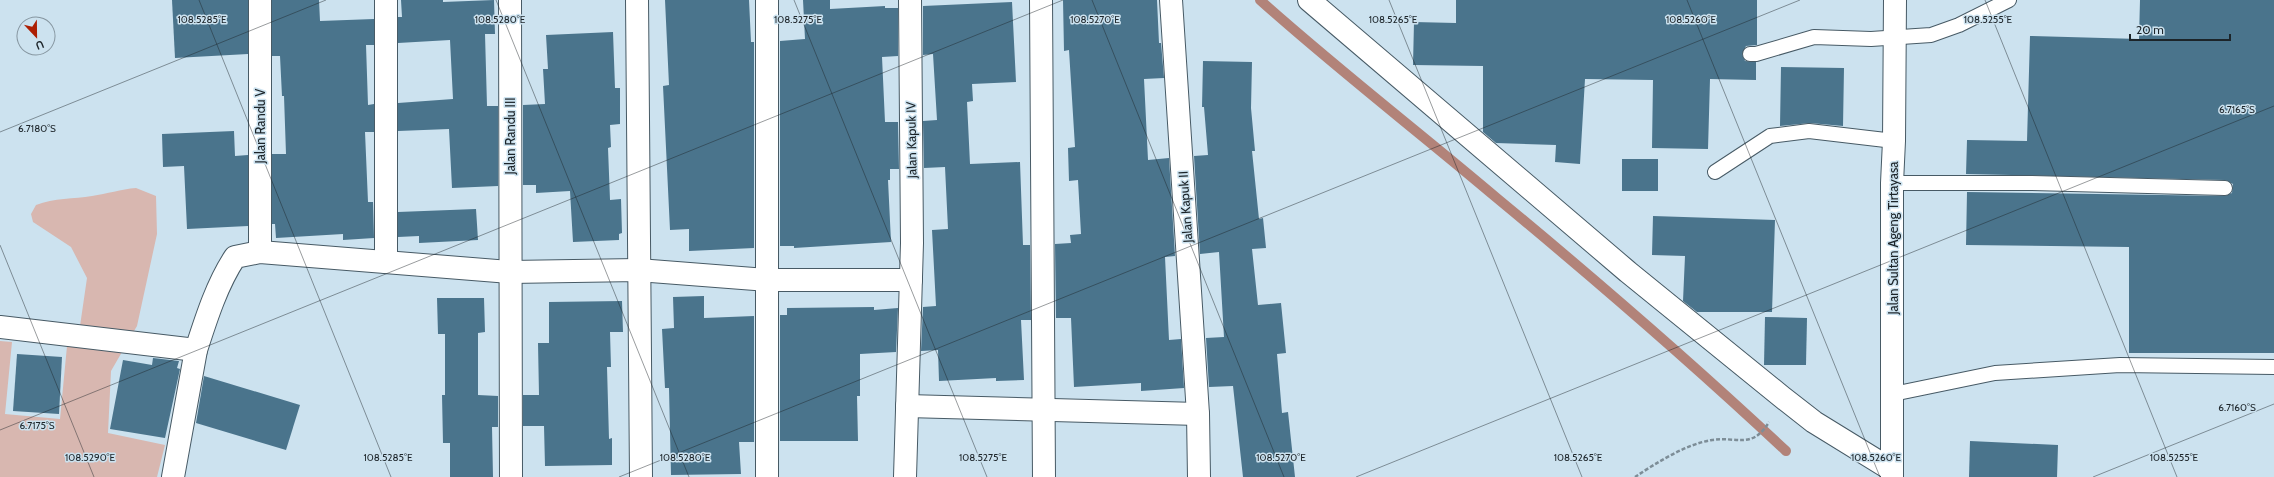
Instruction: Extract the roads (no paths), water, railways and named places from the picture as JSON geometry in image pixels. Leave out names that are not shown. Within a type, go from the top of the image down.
[{"type":"street","name":"Jalan Randu V","points":[[260,0],[260,252]]},
{"type":"street","points":[[386,0],[386,262]]},
{"type":"street","name":"Jalan Randu III","points":[[510,0],[511,477]]},
{"type":"street","points":[[637,0],[638,270],[641,477]]},
{"type":"street","points":[[767,0],[767,477]]},
{"type":"street","name":"Jalan Kapuk IV","points":[[905,477],[912,235],[910,0]]},
{"type":"street","points":[[1041,0],[1044,477]]},
{"type":"street","name":"Jalan Kapuk II","points":[[1171,0],[1198,414],[1199,477]]},
{"type":"street","points":[[1309,0],[1628,272],[1814,422],[1892,474]]},
{"type":"street","name":"Jalan Sultan Ageng Tirtayasa","points":[[1892,474],[1892,183],[1894,141],[1895,0]]},
{"type":"street","points":[[173,477],[196,350],[228,267],[235,257],[260,252],[510,272],[638,270],[767,280],[910,280]]},
{"type":"street","points":[[0,327],[196,350]]},
{"type":"street","points":[[907,406],[1043,411],[1198,414]]},
{"type":"lane","points":[[1750,54],[1763,52],[1814,37],[1871,39],[1931,34],[1966,22],[2009,0]]},
{"type":"lane","points":[[1716,172],[1770,136],[1809,131],[1894,141]]},
{"type":"lane","points":[[1892,183],[2225,188]]},
{"type":"lane","points":[[1893,394],[1995,373],[2120,365],[2274,367]]},
{"type":"waterway","points":[[1260,0],[1319,51],[1608,291],[1716,386],[1786,451]]}]
